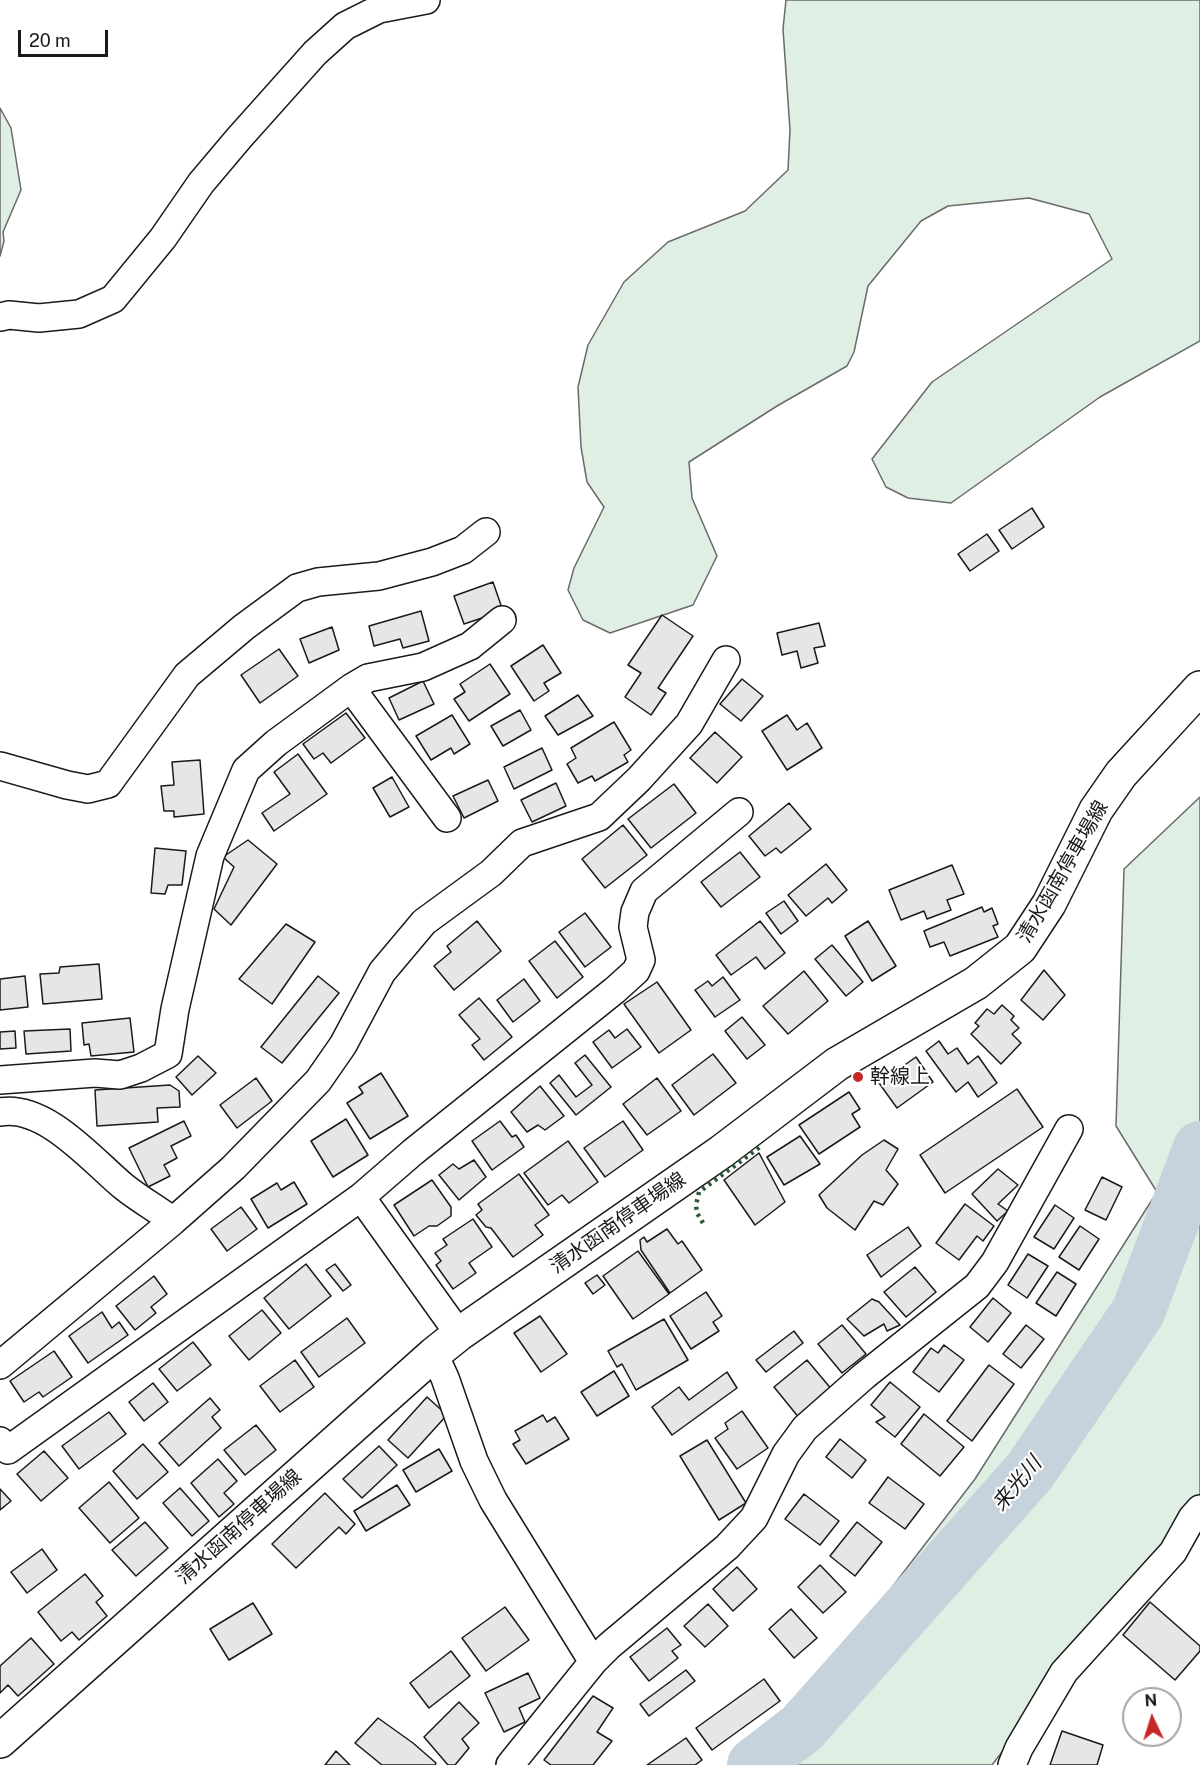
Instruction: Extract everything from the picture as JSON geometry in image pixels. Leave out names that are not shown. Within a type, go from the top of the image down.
[{"type":"main road","name":"清水函南停車場線","points":[[0,1741],[459,1334],[721,1152],[837,1064],[976,983],[1020,948],[1049,904],[1096,810],[1122,774],[1200,688]]},
{"type":"street","points":[[0,317],[9,315],[39,318],[79,314],[114,299],[163,238],[201,183],[238,138],[315,53],[345,26],[380,9],[426,0]]},
{"type":"street","points":[[0,766],[88,789],[108,784],[187,675],[244,627],[297,588],[318,582],[379,576],[432,562],[463,550],[486,532]]},
{"type":"street","points":[[0,1080],[95,1073],[120,1075],[141,1068],[168,1054],[175,1009],[210,856],[246,770],[276,743],[351,687],[368,678],[423,667],[470,646],[502,620]]},
{"type":"street","points":[[0,1365],[233,1168],[318,1081],[343,1045],[382,972],[424,922],[491,873],[522,843],[599,817],[689,724],[726,660]]},
{"type":"street","points":[[351,687],[447,818]]},
{"type":"street","points":[[0,1442],[8,1450],[361,1197],[413,1152],[615,990],[636,971],[640,960],[633,927],[635,912],[644,891],[739,812]]},
{"type":"street","points":[[0,1112],[12,1110],[55,1128],[75,1141],[124,1186],[173,1221]]},
{"type":"street","points":[[510,1765],[593,1662],[609,1646],[728,1547],[754,1518],[786,1454],[805,1428],[864,1376],[977,1286],[995,1262],[1069,1129]]},
{"type":"street","points":[[361,1197],[459,1334]]},
{"type":"street","points":[[434,1354],[445,1378],[474,1461],[493,1500],[593,1662]]},
{"type":"street","points":[[1012,1765],[1019,1748],[1064,1672],[1173,1552],[1192,1518],[1200,1509]]},
{"type":"green space","points":[[786,0],[1200,0],[1200,341],[1100,397],[951,503],[908,498],[886,487],[872,459],[932,382],[1112,259],[1089,214],[1029,198],[948,206],[921,221],[868,286],[854,352],[847,366],[777,406],[689,462],[692,498],[717,556],[693,605],[610,633],[583,620],[568,590],[574,568],[604,507],[587,482],[581,447],[578,387],[588,345],[624,282],[668,242],[745,211],[788,170],[790,130],[783,29]]},
{"type":"green space","points":[[0,108],[11,128],[21,190],[3,232],[4,241],[0,256]]},
{"type":"green space","points":[[1200,797],[1200,1494],[992,1765],[728,1765],[788,1723],[975,1479],[1157,1192],[1116,1126],[1124,869]]},
{"type":"building","points":[[1032,508],[1044,527],[1012,549],[999,530]]},
{"type":"building","points":[[987,534],[999,551],[970,571],[958,554]]},
{"type":"building","points":[[493,582],[503,611],[464,624],[454,596]]},
{"type":"building","points":[[421,611],[429,641],[403,648],[400,639],[374,646],[369,626]]},
{"type":"building","points":[[662,615],[693,636],[658,688],[666,693],[651,715],[625,697],[641,673],[628,665]]},
{"type":"building","points":[[819,623],[825,646],[814,648],[818,663],[801,668],[797,651],[782,655],[777,633]]},
{"type":"building","points":[[332,627],[339,650],[309,663],[300,639]]},
{"type":"building","points":[[543,645],[561,673],[544,683],[549,691],[534,701],[511,666]]},
{"type":"building","points":[[279,649],[298,676],[260,703],[241,675]]},
{"type":"building","points":[[490,664],[510,694],[469,721],[454,699],[465,692],[460,684]]},
{"type":"building","points":[[742,679],[763,696],[741,721],[720,704]]},
{"type":"building","points":[[423,681],[434,704],[399,720],[389,698]]},
{"type":"building","points":[[578,695],[593,716],[558,735],[545,716]]},
{"type":"building","points":[[520,710],[531,730],[503,746],[491,726]]},
{"type":"building","points":[[346,713],[365,738],[331,763],[323,753],[314,759],[303,744]]},
{"type":"building","points":[[452,715],[470,744],[454,754],[451,748],[431,760],[416,736]]},
{"type":"building","points":[[787,715],[797,730],[807,723],[822,748],[787,770],[762,731]]},
{"type":"building","points":[[614,722],[631,750],[624,755],[628,762],[595,781],[592,776],[578,783],[567,764],[576,758],[571,748]]},
{"type":"building","points":[[715,732],[742,757],[717,783],[690,758]]},
{"type":"building","points":[[542,748],[552,770],[514,789],[504,767]]},
{"type":"building","points":[[298,754],[327,794],[274,831],[262,813],[290,794],[274,772]]},
{"type":"building","points":[[200,760],[204,814],[174,817],[174,811],[164,811],[161,786],[174,785],[172,762]]},
{"type":"building","points":[[392,777],[409,807],[390,817],[373,788]]},
{"type":"building","points":[[488,780],[498,801],[464,818],[453,796]]},
{"type":"building","points":[[556,783],[566,806],[532,822],[521,800]]},
{"type":"building","points":[[674,784],[696,813],[651,848],[628,819]]},
{"type":"building","points":[[789,803],[811,829],[781,853],[776,848],[765,856],[749,836]]},
{"type":"building","points":[[623,825],[647,855],[605,888],[582,859]]},
{"type":"building","points":[[248,840],[277,864],[231,925],[214,909],[234,867],[223,857]]},
{"type":"building","points":[[155,848],[186,851],[182,885],[168,885],[165,894],[151,893]]},
{"type":"building","points":[[740,852],[760,877],[721,907],[701,882]]},
{"type":"building","points":[[826,864],[847,890],[832,903],[828,898],[806,916],[788,895]]},
{"type":"building","points":[[952,865],[964,894],[947,900],[951,910],[927,919],[924,911],[901,920],[889,890]]},
{"type":"building","points":[[784,901],[798,921],[781,934],[766,913]]},
{"type":"building","points":[[982,907],[984,912],[992,908],[998,924],[993,926],[998,937],[950,956],[944,942],[930,947],[924,931]]},
{"type":"building","points":[[585,913],[611,947],[585,967],[559,932]]},
{"type":"building","points":[[477,921],[501,951],[454,990],[434,966],[451,952],[447,946]]},
{"type":"building","points":[[760,921],[785,953],[765,969],[756,957],[731,975],[716,955]]},
{"type":"building","points":[[868,921],[896,966],[872,981],[845,936]]},
{"type":"building","points":[[286,924],[315,942],[272,1004],[239,979]]},
{"type":"building","points":[[555,941],[583,977],[557,998],[529,961]]},
{"type":"building","points":[[832,945],[863,982],[846,996],[815,959]]},
{"type":"building","points":[[99,964],[102,999],[43,1004],[40,974],[59,973],[60,967]]},
{"type":"building","points":[[1044,970],[1065,995],[1043,1020],[1021,1000]]},
{"type":"building","points":[[804,971],[828,1001],[788,1034],[763,1006]]},
{"type":"building","points":[[25,976],[28,1007],[0,1010],[0,979]]},
{"type":"building","points":[[318,976],[339,993],[282,1063],[261,1047]]},
{"type":"building","points":[[723,977],[740,1000],[715,1017],[695,990],[708,981],[712,986]]},
{"type":"building","points":[[524,979],[540,1001],[513,1022],[497,1000]]},
{"type":"building","points":[[657,982],[691,1030],[659,1053],[624,1004]]},
{"type":"building","points":[[479,998],[512,1037],[484,1060],[472,1045],[480,1039],[459,1015]]},
{"type":"building","points":[[1002,1005],[1014,1016],[1011,1020],[1019,1028],[1012,1034],[1021,1043],[1001,1064],[971,1034],[979,1026],[975,1023],[987,1009],[994,1014]]},
{"type":"building","points":[[742,1017],[765,1045],[747,1059],[725,1031]]},
{"type":"building","points":[[130,1018],[134,1052],[91,1056],[89,1044],[84,1045],[82,1023]]},
{"type":"building","points":[[70,1029],[71,1051],[26,1054],[24,1031]]},
{"type":"building","points":[[627,1029],[641,1047],[612,1068],[593,1042],[609,1030],[615,1038]]},
{"type":"building","points":[[15,1031],[16,1048],[0,1049],[0,1032]]},
{"type":"building","points":[[939,1041],[948,1054],[957,1048],[968,1064],[978,1056],[997,1083],[978,1097],[968,1082],[956,1092],[926,1051]]},
{"type":"building","points":[[713,1054],[736,1083],[694,1115],[672,1085]]},
{"type":"building","points":[[585,1055],[611,1087],[576,1115],[550,1083],[559,1075],[576,1097],[592,1085],[575,1063]]},
{"type":"building","points":[[198,1056],[216,1073],[192,1095],[176,1077]]},
{"type":"building","points":[[916,1057],[933,1082],[897,1108],[879,1083]]},
{"type":"building","points":[[381,1073],[408,1116],[370,1139],[347,1103],[363,1093],[359,1087]]},
{"type":"building","points":[[256,1078],[272,1101],[237,1128],[220,1105]]},
{"type":"building","points":[[657,1078],[681,1111],[647,1135],[623,1104]]},
{"type":"building","points":[[170,1085],[179,1091],[180,1107],[157,1108],[158,1122],[97,1126],[95,1090]]},
{"type":"building","points":[[540,1086],[564,1116],[545,1130],[538,1125],[527,1132],[511,1112]]},
{"type":"building","points":[[1017,1089],[1043,1127],[945,1193],[920,1155]]},
{"type":"building","points":[[849,1092],[860,1109],[852,1114],[860,1127],[819,1154],[799,1125]]},
{"type":"building","points":[[346,1119],[368,1155],[333,1177],[311,1141]]},
{"type":"building","points":[[184,1121],[191,1136],[171,1146],[177,1158],[164,1165],[170,1176],[148,1187],[129,1148]]},
{"type":"building","points":[[500,1121],[512,1137],[516,1135],[524,1147],[492,1170],[472,1141]]},
{"type":"building","points":[[623,1121],[643,1150],[605,1177],[584,1148]]},
{"type":"building","points":[[800,1136],[820,1164],[784,1185],[767,1157]]},
{"type":"building","points":[[884,1140],[898,1149],[886,1170],[898,1184],[883,1205],[874,1201],[855,1230],[827,1208],[819,1195],[862,1155]]},
{"type":"building","points":[[568,1141],[598,1182],[569,1203],[562,1195],[548,1205],[524,1173]]},
{"type":"building","points":[[759,1153],[785,1202],[755,1225],[724,1180]]},
{"type":"building","points":[[474,1160],[486,1177],[459,1200],[439,1175],[453,1164],[459,1169]]},
{"type":"building","points":[[998,1169],[1018,1185],[998,1204],[1008,1211],[997,1221],[972,1194]]},
{"type":"building","points":[[519,1174],[549,1215],[535,1225],[543,1235],[513,1257],[491,1228],[486,1227],[476,1215],[482,1210],[478,1204]]},
{"type":"building","points":[[1102,1177],[1122,1187],[1106,1220],[1085,1210]]},
{"type":"building","points":[[432,1180],[451,1207],[451,1216],[437,1226],[429,1226],[414,1236],[394,1205]]},
{"type":"building","points":[[294,1182],[307,1204],[268,1228],[251,1199],[277,1183],[281,1190]]},
{"type":"building","points":[[965,1204],[994,1226],[983,1241],[977,1236],[959,1260],[936,1243]]},
{"type":"building","points":[[1055,1205],[1074,1218],[1054,1249],[1034,1237]]},
{"type":"building","points":[[241,1207],[257,1229],[227,1251],[211,1229]]},
{"type":"building","points":[[473,1219],[492,1247],[469,1263],[476,1273],[453,1289],[436,1265],[441,1261],[435,1253],[447,1245],[443,1239]]},
{"type":"building","points":[[1080,1226],[1099,1239],[1079,1270],[1059,1257]]},
{"type":"building","points":[[908,1227],[921,1246],[881,1277],[867,1255]]},
{"type":"building","points":[[667,1229],[678,1244],[682,1241],[702,1270],[670,1293],[641,1250],[640,1240],[644,1237],[647,1242]]},
{"type":"building","points":[[638,1251],[669,1294],[633,1319],[603,1276]]},
{"type":"building","points":[[1028,1254],[1048,1266],[1027,1298],[1008,1285]]},
{"type":"building","points":[[306,1264],[331,1296],[289,1329],[264,1298]]},
{"type":"building","points":[[335,1264],[351,1285],[343,1291],[326,1270]]},
{"type":"building","points":[[915,1267],[936,1292],[906,1317],[884,1292]]},
{"type":"building","points":[[1057,1272],[1076,1284],[1056,1316],[1036,1303]]},
{"type":"building","points":[[597,1275],[605,1285],[593,1294],[585,1283]]},
{"type":"building","points":[[154,1276],[167,1294],[151,1307],[156,1313],[135,1330],[116,1306]]},
{"type":"building","points":[[706,1292],[722,1316],[713,1322],[719,1331],[691,1349],[670,1316]]},
{"type":"building","points":[[993,1298],[1011,1313],[988,1342],[970,1327]]},
{"type":"building","points":[[872,1299],[879,1302],[900,1325],[887,1331],[884,1324],[864,1336],[847,1319]]},
{"type":"building","points":[[262,1310],[281,1333],[249,1360],[229,1336]]},
{"type":"building","points":[[102,1312],[112,1328],[119,1322],[128,1335],[88,1363],[69,1336]]},
{"type":"building","points":[[540,1316],[567,1354],[541,1372],[514,1333]]},
{"type":"building","points":[[347,1318],[365,1343],[319,1377],[301,1352]]},
{"type":"building","points":[[664,1319],[688,1360],[636,1390],[622,1364],[617,1367],[608,1351]]},
{"type":"building","points":[[842,1325],[866,1354],[842,1373],[818,1344]]},
{"type":"building","points":[[1026,1325],[1044,1339],[1021,1368],[1003,1354]]},
{"type":"building","points":[[794,1331],[803,1343],[766,1372],[756,1360]]},
{"type":"building","points":[[193,1342],[211,1365],[177,1391],[159,1369]]},
{"type":"building","points":[[944,1345],[964,1360],[939,1392],[913,1372],[931,1348],[938,1353]]},
{"type":"building","points":[[54,1351],[72,1377],[43,1397],[39,1392],[24,1402],[10,1381]]},
{"type":"building","points":[[295,1360],[314,1387],[280,1412],[260,1386]]},
{"type":"building","points":[[807,1360],[833,1391],[800,1419],[774,1387]]},
{"type":"building","points":[[989,1365],[1014,1384],[972,1441],[947,1421]]},
{"type":"building","points":[[614,1371],[629,1396],[597,1416],[581,1392]]},
{"type":"building","points":[[727,1372],[737,1388],[672,1435],[652,1407],[679,1387],[689,1400]]},
{"type":"building","points":[[890,1382],[920,1407],[895,1437],[876,1422],[885,1417],[871,1405]]},
{"type":"building","points":[[153,1383],[168,1402],[144,1421],[129,1402]]},
{"type":"building","points":[[427,1397],[447,1415],[408,1458],[388,1440]]},
{"type":"building","points":[[210,1398],[220,1410],[212,1417],[221,1428],[179,1466],[159,1443]]},
{"type":"building","points":[[742,1411],[768,1448],[737,1469],[715,1438],[728,1429],[725,1423]]},
{"type":"building","points":[[109,1412],[126,1434],[79,1469],[62,1446]]},
{"type":"building","points":[[924,1414],[964,1447],[940,1476],[901,1444]]},
{"type":"building","points":[[543,1415],[547,1422],[555,1417],[569,1439],[526,1464],[513,1444],[520,1440],[515,1431]]},
{"type":"building","points":[[256,1425],[276,1450],[245,1475],[224,1450]]},
{"type":"building","points":[[840,1439],[866,1460],[852,1478],[826,1457]]},
{"type":"building","points":[[707,1440],[746,1503],[719,1520],[680,1456]]},
{"type":"building","points":[[143,1444],[168,1472],[137,1499],[113,1471]]},
{"type":"building","points":[[379,1446],[397,1465],[362,1498],[343,1479]]},
{"type":"building","points":[[439,1449],[452,1471],[416,1492],[403,1470]]},
{"type":"building","points":[[44,1451],[68,1478],[41,1501],[17,1474]]},
{"type":"building","points":[[218,1459],[237,1481],[224,1493],[234,1504],[219,1517],[191,1483]]},
{"type":"building","points":[[888,1477],[924,1504],[905,1529],[869,1503]]},
{"type":"building","points":[[109,1482],[139,1518],[110,1543],[79,1508]]},
{"type":"building","points":[[397,1485],[410,1505],[366,1531],[354,1511]]},
{"type":"building","points":[[180,1488],[209,1521],[192,1536],[163,1503]]},
{"type":"building","points":[[0,1489],[11,1501],[0,1510]]},
{"type":"building","points":[[325,1493],[355,1524],[346,1534],[339,1527],[296,1568],[272,1544]]},
{"type":"building","points":[[804,1494],[839,1521],[820,1545],[785,1519]]},
{"type":"building","points":[[145,1522],[168,1548],[136,1576],[112,1550]]},
{"type":"building","points":[[857,1522],[882,1542],[855,1576],[830,1556]]},
{"type":"building","points":[[42,1549],[57,1570],[27,1593],[11,1572]]},
{"type":"building","points":[[820,1565],[846,1592],[823,1613],[798,1587]]},
{"type":"building","points":[[737,1567],[757,1589],[733,1611],[713,1589]]},
{"type":"building","points":[[85,1574],[103,1596],[96,1602],[107,1616],[79,1640],[72,1632],[61,1641],[38,1612]]},
{"type":"building","points":[[1150,1602],[1200,1646],[1200,1651],[1175,1680],[1123,1635]]},
{"type":"building","points":[[253,1603],[272,1634],[229,1660],[210,1629]]},
{"type":"building","points":[[708,1604],[728,1626],[705,1647],[684,1626]]},
{"type":"building","points":[[505,1607],[529,1640],[486,1671],[462,1638]]},
{"type":"building","points":[[791,1609],[817,1638],[794,1658],[769,1629]]},
{"type":"building","points":[[667,1628],[681,1645],[672,1651],[678,1658],[649,1681],[630,1657]]},
{"type":"building","points":[[31,1638],[54,1664],[18,1696],[8,1685],[0,1693],[0,1666]]},
{"type":"building","points":[[451,1651],[470,1676],[429,1708],[410,1683]]},
{"type":"building","points":[[686,1670],[695,1681],[649,1716],[640,1704]]},
{"type":"building","points":[[528,1673],[540,1698],[519,1708],[525,1722],[504,1732],[485,1693]]},
{"type":"building","points":[[764,1679],[780,1701],[712,1750],[696,1728]]},
{"type":"building","points":[[593,1696],[613,1708],[597,1732],[612,1741],[593,1765],[551,1765],[544,1760]]},
{"type":"building","points":[[459,1702],[479,1723],[462,1739],[469,1748],[455,1765],[448,1765],[424,1737]]},
{"type":"building","points":[[378,1718],[413,1743],[436,1763],[435,1765],[382,1765],[355,1743]]},
{"type":"building","points":[[1062,1731],[1103,1745],[1097,1765],[1050,1765]]},
{"type":"building","points":[[686,1738],[702,1760],[695,1765],[647,1765]]},
{"type":"building","points":[[336,1751],[350,1765],[325,1765]]},
{"type":"waterway","name":"来光川","points":[[754,1765],[802,1728],[1030,1471],[1138,1312],[1200,1148]]},
{"type":"hedge","points":[[703,1223],[697,1213],[699,1192],[760,1147]]},
{"type":"place","name":"幹線上","points":[[858,1077]]}]
